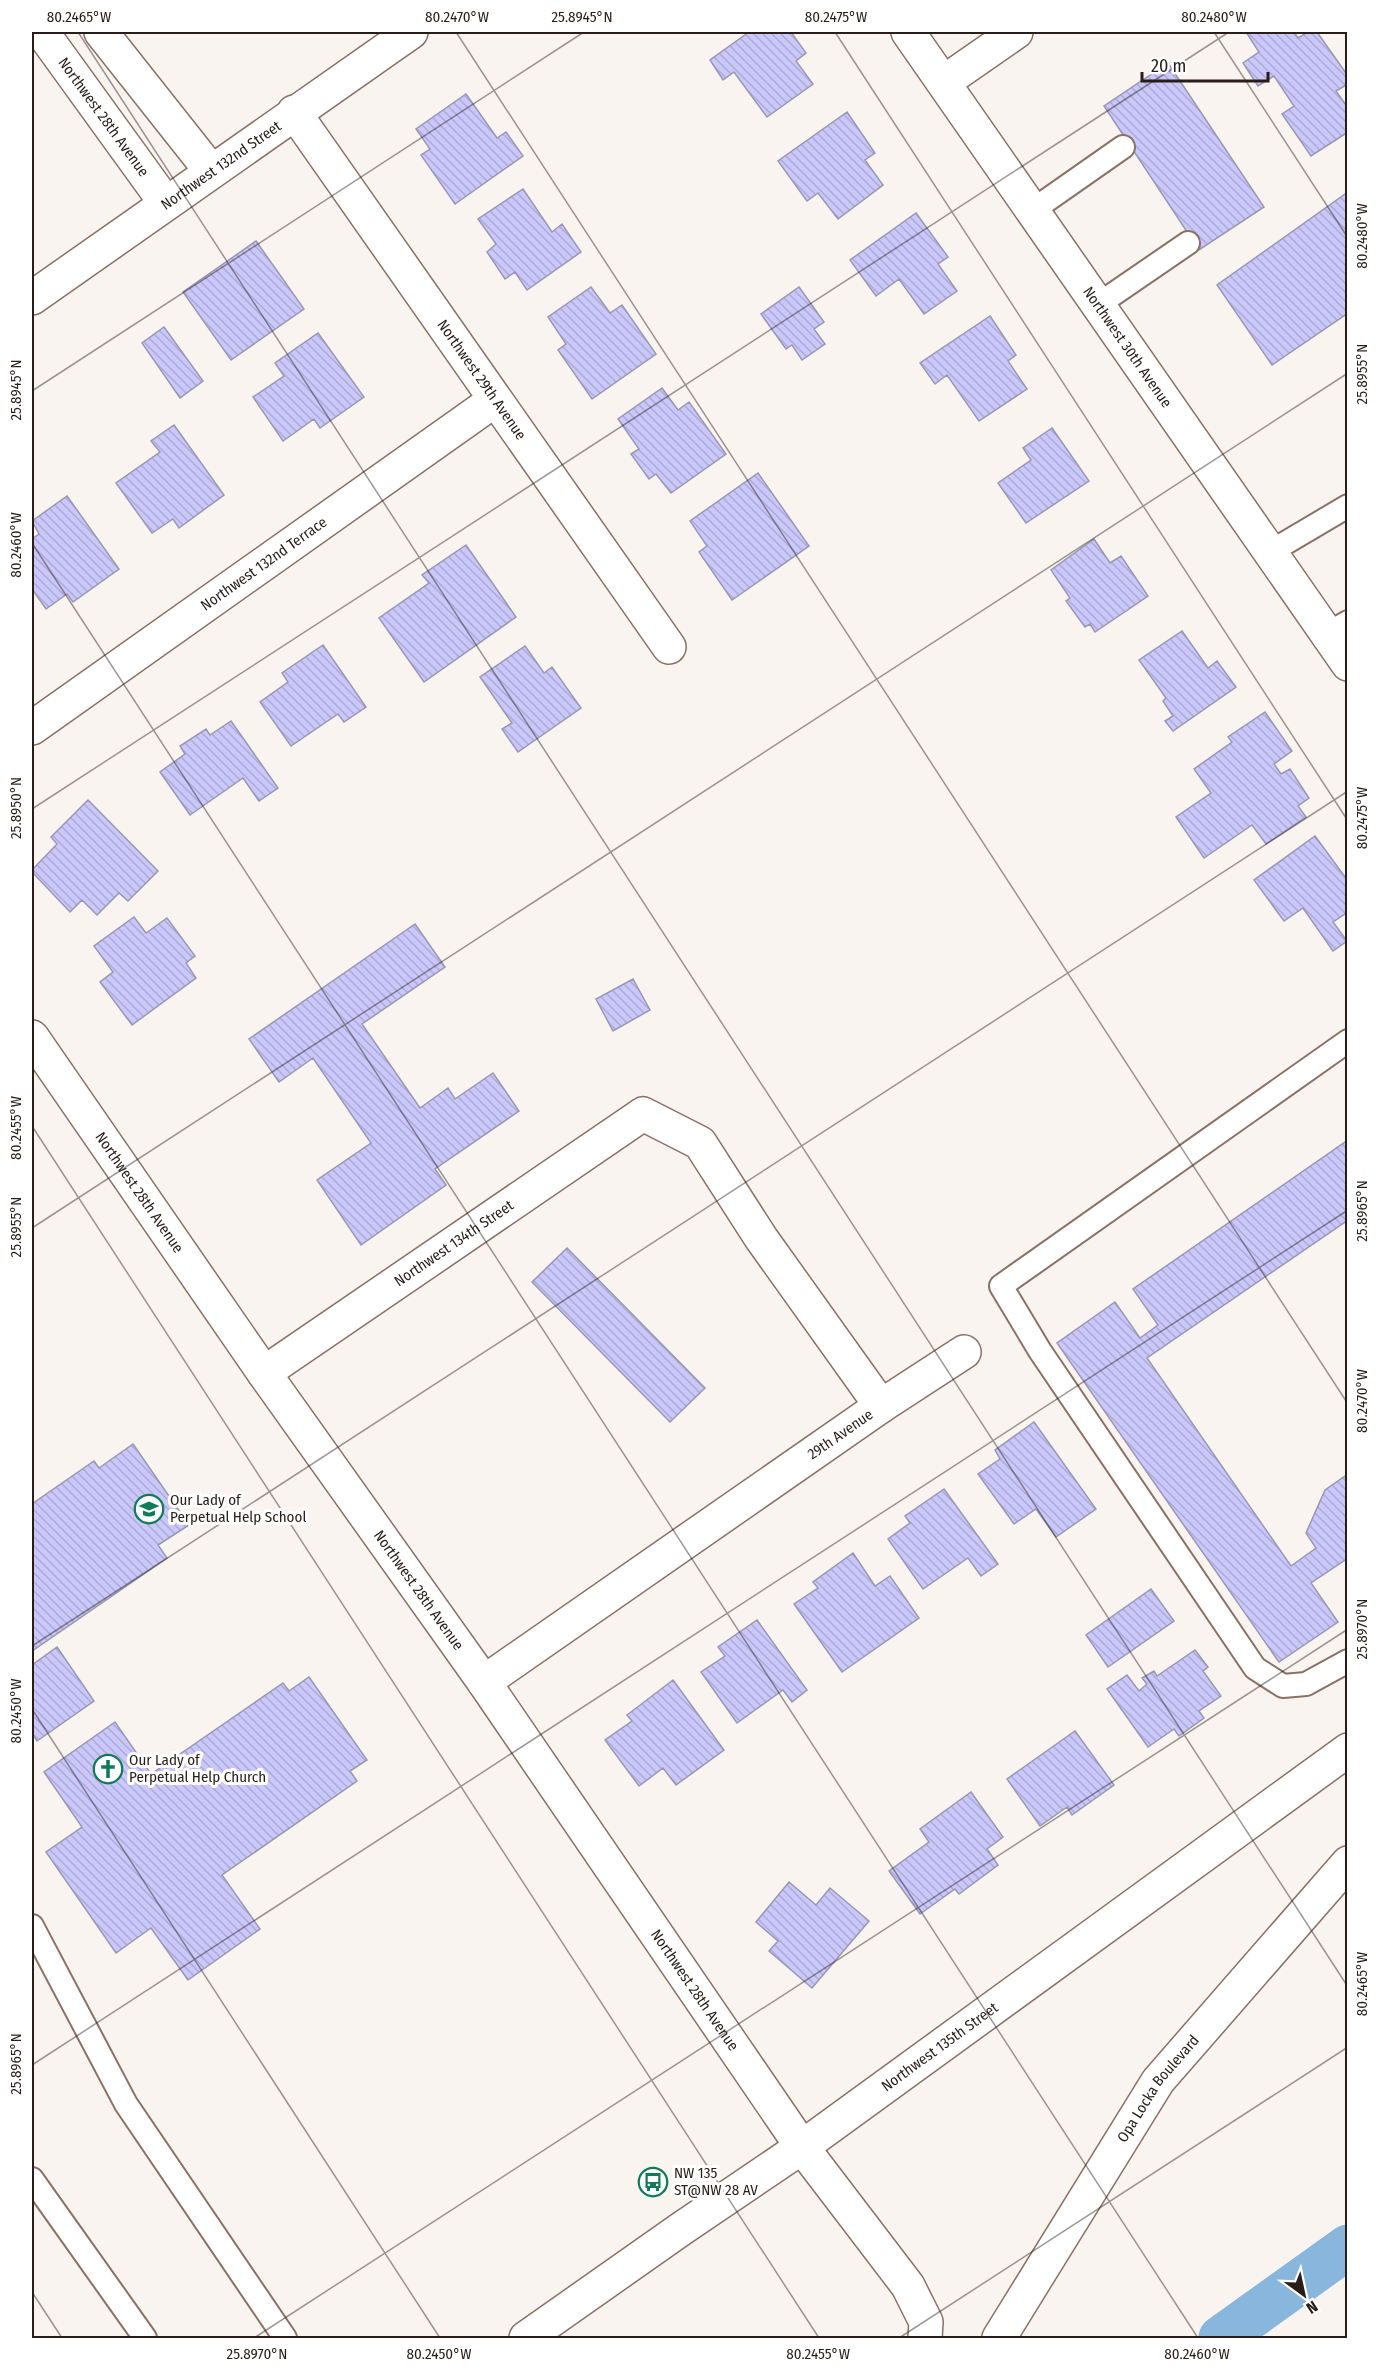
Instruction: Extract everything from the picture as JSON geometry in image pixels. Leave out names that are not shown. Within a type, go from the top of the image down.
[{"type":"street","name":"Northwest 28th Avenue","points":[[42,32],[165,202]]},
{"type":"street","name":"Northwest 132nd Street","points":[[32,298],[165,202],[411,32]]},
{"type":"street","name":"Northwest 30th Avenue","points":[[908,32],[1270,552],[1337,628],[1347,664]]},
{"type":"street","points":[[944,82],[1017,32]]},
{"type":"street","points":[[81,86],[111,44],[211,171]]},
{"type":"street","name":"Northwest 29th Avenue","points":[[294,112],[669,647]]},
{"type":"street","name":"Northwest 132nd Terrace","points":[[32,728],[495,400]]},
{"type":"street","name":"Northwest 28th Avenue","points":[[32,1037],[264,1373],[484,1682],[802,2147],[908,2286],[926,2322],[925,2338]]},
{"type":"street","name":"Northwest 134th Street","points":[[264,1373],[643,1114]]},
{"type":"street","name":"29th Avenue","points":[[484,1682],[881,1406],[761,1239],[700,1143],[643,1114]]},
{"type":"street","points":[[881,1406],[964,1352]]},
{"type":"street","name":"Northwest 135th Street","points":[[526,2338],[802,2147],[1347,1750]]},
{"type":"street","name":"Opa Locka Boulevard","points":[[999,2338],[1158,2082],[1347,1863]]},
{"type":"lane","points":[[1033,210],[1123,147]]},
{"type":"lane","points":[[1099,304],[1188,243]]},
{"type":"lane","points":[[1270,552],[1347,506]]},
{"type":"lane","points":[[1347,1041],[1001,1286],[1040,1351],[1255,1668],[1283,1686],[1306,1684],[1347,1661]]},
{"type":"lane","points":[[32,1926],[38,1951],[126,2104],[285,2338]]},
{"type":"lane","points":[[32,2178],[145,2338]]},
{"type":"building","points":[[749,32],[791,32],[806,53],[796,61],[813,84],[767,117],[734,72],[723,80],[710,60]]},
{"type":"building","points":[[1246,32],[1294,32],[1298,38],[1308,32],[1317,32],[1348,76],[1348,84],[1336,91],[1348,108],[1348,132],[1311,156],[1282,114],[1294,106],[1274,76],[1258,86],[1243,63],[1259,52]]},
{"type":"building","points":[[1168,63],[1264,207],[1199,250],[1104,106]]},
{"type":"building","points":[[466,94],[497,138],[506,132],[523,156],[455,204],[421,155],[430,149],[416,129]]},
{"type":"building","points":[[847,112],[875,153],[865,160],[883,185],[838,219],[818,193],[807,201],[778,161]]},
{"type":"building","points":[[523,189],[552,232],[562,224],[581,252],[527,290],[515,272],[505,279],[487,252],[496,244],[478,219]]},
{"type":"building","points":[[1348,192],[1348,313],[1272,365],[1217,285]]},
{"type":"building","points":[[916,213],[948,257],[938,264],[957,291],[924,314],[899,279],[876,296],[850,260]]},
{"type":"building","points":[[256,241],[304,309],[231,360],[183,292]]},
{"type":"building","points":[[591,287],[610,313],[622,305],[656,354],[592,399],[558,350],[566,344],[548,317]]},
{"type":"building","points":[[799,287],[824,322],[814,329],[825,344],[802,360],[792,345],[786,349],[761,314]]},
{"type":"building","points":[[990,316],[1016,355],[1008,361],[1027,389],[979,421],[947,375],[935,384],[920,363]]},
{"type":"building","points":[[164,327],[203,381],[180,398],[142,343]]},
{"type":"building","points":[[318,333],[364,397],[320,428],[314,419],[283,441],[253,397],[284,376],[275,363]]},
{"type":"building","points":[[662,388],[678,410],[689,402],[726,454],[671,493],[656,474],[649,479],[631,454],[639,449],[618,419]]},
{"type":"building","points":[[174,425],[224,495],[179,528],[173,519],[152,533],[116,483],[160,452],[151,441]]},
{"type":"building","points":[[1052,428],[1089,481],[1026,523],[998,483],[1031,460],[1023,448]]},
{"type":"building","points":[[758,473],[809,546],[732,600],[699,552],[707,546],[690,521]]},
{"type":"building","points":[[67,496],[119,569],[73,602],[67,594],[46,609],[32,589],[32,539],[39,534],[32,521]]},
{"type":"building","points":[[1094,539],[1110,563],[1121,556],[1148,596],[1095,632],[1090,624],[1085,627],[1066,601],[1070,598],[1051,570]]},
{"type":"building","points":[[466,545],[516,617],[424,682],[379,618],[429,583],[422,575]]},
{"type":"building","points":[[1182,631],[1208,668],[1217,661],[1236,687],[1173,731],[1165,721],[1173,716],[1163,701],[1166,698],[1139,660]]},
{"type":"building","points":[[323,645],[366,707],[344,722],[338,714],[291,746],[260,702],[288,682],[282,673]]},
{"type":"building","points":[[525,646],[544,673],[552,667],[581,708],[518,752],[502,729],[512,723],[480,677]]},
{"type":"building","points":[[1265,712],[1292,751],[1274,764],[1281,774],[1290,769],[1309,798],[1298,806],[1306,817],[1266,844],[1252,825],[1204,858],[1176,817],[1211,793],[1194,769],[1232,742],[1228,737]]},
{"type":"building","points":[[231,721],[278,788],[259,801],[243,778],[190,815],[160,772],[185,754],[180,746],[206,729],[210,735]]},
{"type":"building","points":[[88,800],[158,871],[128,901],[119,893],[97,915],[82,900],[70,912],[32,872],[57,844],[51,837]]},
{"type":"building","points":[[1315,836],[1345,877],[1348,875],[1348,912],[1333,922],[1347,941],[1333,951],[1303,908],[1284,921],[1254,880]]},
{"type":"building","points":[[134,917],[146,933],[167,918],[195,956],[186,963],[196,978],[132,1025],[100,982],[113,972],[94,946]]},
{"type":"building","points":[[415,924],[445,967],[362,1024],[420,1108],[448,1088],[455,1099],[493,1073],[519,1111],[435,1169],[446,1185],[361,1245],[317,1180],[371,1143],[313,1058],[279,1082],[249,1039]]},
{"type":"building","points":[[633,979],[650,1010],[613,1031],[596,999]]},
{"type":"building","points":[[1348,1140],[1348,1220],[1147,1358],[1291,1566],[1316,1548],[1306,1533],[1325,1490],[1348,1474],[1348,1558],[1311,1583],[1338,1622],[1279,1662],[1057,1343],[1115,1302],[1140,1338],[1158,1325],[1133,1289]]},
{"type":"building","points":[[567,1248],[705,1388],[670,1422],[532,1282]]},
{"type":"building","points":[[1034,1422],[1096,1509],[1056,1537],[1036,1509],[1014,1524],[978,1474],[1000,1459],[995,1450]]},
{"type":"building","points":[[133,1444],[189,1525],[158,1545],[167,1558],[32,1651],[32,1504],[94,1461],[99,1468]]},
{"type":"building","points":[[944,1489],[998,1564],[981,1576],[968,1558],[923,1589],[888,1539],[910,1523],[905,1516]]},
{"type":"building","points":[[853,1553],[875,1586],[890,1576],[919,1618],[842,1672],[794,1604],[818,1588],[813,1582]]},
{"type":"building","points":[[1151,1589],[1174,1621],[1108,1667],[1086,1635]]},
{"type":"building","points":[[757,1620],[807,1690],[792,1702],[783,1690],[737,1723],[701,1672],[725,1656],[718,1647]]},
{"type":"building","points":[[57,1647],[94,1701],[37,1741],[32,1733],[32,1665]]},
{"type":"building","points":[[1195,1650],[1208,1667],[1203,1671],[1221,1696],[1199,1711],[1204,1718],[1179,1736],[1174,1729],[1148,1747],[1107,1689],[1127,1675],[1139,1691],[1147,1684],[1142,1678],[1154,1671],[1157,1676]]},
{"type":"building","points":[[309,1677],[367,1760],[350,1771],[357,1781],[222,1875],[260,1929],[188,1980],[151,1928],[116,1953],[46,1852],[82,1827],[44,1772],[115,1722],[151,1774],[283,1683],[289,1691]]},
{"type":"building","points":[[673,1680],[724,1750],[676,1785],[663,1768],[639,1786],[605,1740],[632,1721],[627,1715]]},
{"type":"building","points":[[1075,1731],[1114,1785],[1072,1815],[1067,1807],[1040,1826],[1007,1779]]},
{"type":"building","points":[[971,1792],[1003,1837],[987,1849],[998,1865],[959,1894],[955,1889],[920,1914],[889,1871],[929,1842],[920,1829]]},
{"type":"building","points":[[789,1882],[816,1905],[830,1888],[869,1921],[812,1988],[769,1951],[778,1941],[756,1922]]},
{"type":"waterway","points":[[1221,2338],[1348,2247]]},
{"type":"place","name":"Our Lady of Perpetual Help School","points":[[149,1509]]},
{"type":"place","name":"Our Lady of Perpetual Help Church","points":[[108,1769]]},
{"type":"place","name":"NW 135 ST@NW 28 AV","points":[[653,2182]]}]
